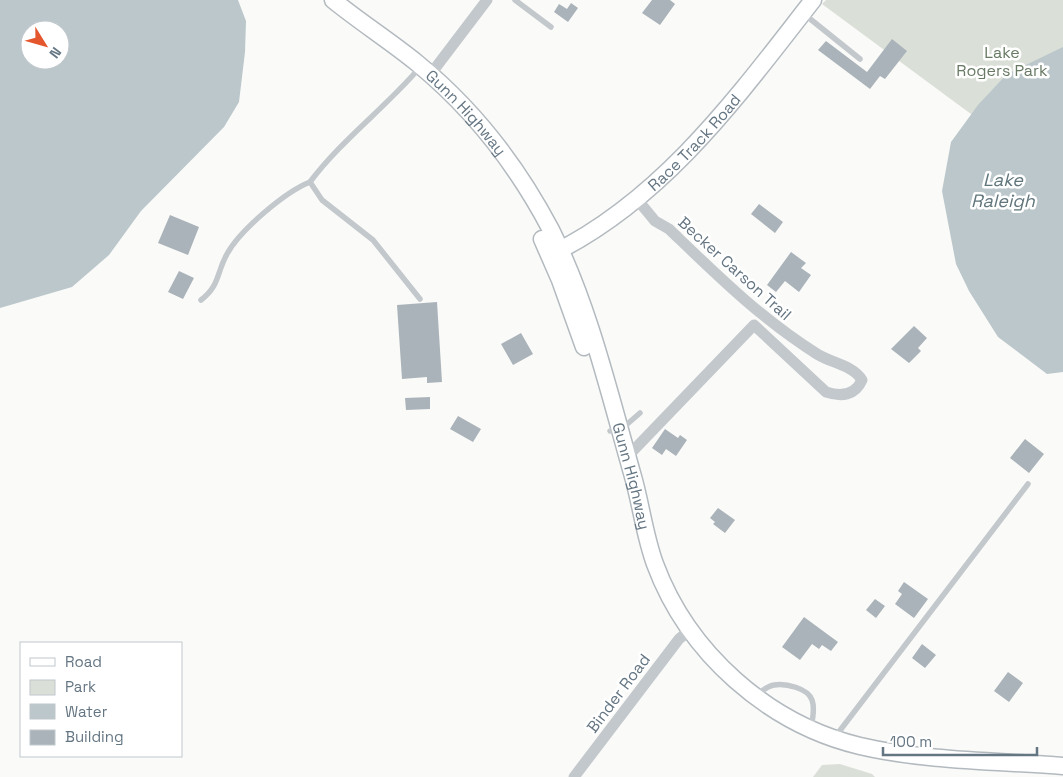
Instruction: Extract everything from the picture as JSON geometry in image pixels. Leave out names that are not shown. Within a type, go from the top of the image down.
[{"type":"main road","name":"Gunn Highway","points":[[333,0],[422,74],[500,169],[555,253],[587,321],[614,429],[627,457],[647,539],[663,584],[690,630],[719,664],[756,697],[785,716],[810,729],[860,746],[896,752],[1063,766]]},
{"type":"main road","name":"Race Track Road","points":[[555,253],[602,224],[672,168],[709,130],[812,0]]},
{"type":"main road","points":[[614,429],[631,500],[647,539]]},
{"type":"street","points":[[422,74],[487,0]]},
{"type":"street","name":"Becker Carson Trail","points":[[627,457],[754,325],[826,392],[838,396],[853,392],[859,388],[862,380],[858,374],[820,356],[785,334],[746,304],[669,229],[655,221],[636,198]]},
{"type":"street","name":"Binder Road","points":[[574,777],[679,639],[690,630]]},
{"type":"lane","points":[[515,0],[551,27]]},
{"type":"lane","points":[[802,13],[860,59]]},
{"type":"lane","points":[[201,300],[213,291],[227,254],[262,215],[295,188],[310,182],[325,163],[422,74]]},
{"type":"lane","points":[[310,182],[322,200],[374,240],[420,298]]},
{"type":"lane","points":[[614,429],[630,422],[640,413]]},
{"type":"lane","points":[[834,738],[1028,484]]},
{"type":"lane","points":[[756,697],[772,685],[790,686],[809,694],[813,700],[810,729]]},
{"type":"green space","name":"Lake Rogers Park","points":[[826,0],[1063,0],[1063,182],[822,4]]},
{"type":"green space","points":[[840,764],[872,774],[875,777],[813,777],[822,765]]},
{"type":"water","points":[[0,0],[238,0],[246,21],[245,52],[239,102],[224,127],[141,211],[109,255],[72,287],[0,308]]},
{"type":"water","name":"Lake Raleigh","points":[[1063,47],[1063,372],[1047,374],[998,337],[969,291],[956,264],[942,191],[951,142],[978,105],[1007,74]]},
{"type":"building","points":[[652,0],[670,0],[675,4],[660,25],[642,13]]},
{"type":"building","points":[[571,3],[578,8],[568,22],[554,12],[559,4],[567,9]]},
{"type":"building","points":[[892,39],[907,51],[885,79],[880,76],[870,89],[818,50],[826,41],[867,72]]},
{"type":"building","points":[[759,204],[783,222],[775,233],[751,214]]},
{"type":"building","points":[[170,215],[199,227],[188,255],[158,243]]},
{"type":"building","points":[[791,252],[806,263],[801,268],[811,275],[799,292],[785,281],[776,292],[767,285]]},
{"type":"building","points":[[179,271],[194,278],[183,299],[168,292]]},
{"type":"building","points":[[437,302],[442,382],[427,383],[427,377],[402,379],[397,305]]},
{"type":"building","points":[[914,326],[927,338],[918,348],[921,351],[909,363],[891,349]]},
{"type":"building","points":[[521,333],[533,354],[513,365],[501,344]]},
{"type":"building","points":[[430,397],[430,409],[406,410],[405,398]]},
{"type":"building","points":[[458,416],[481,429],[473,442],[450,429]]},
{"type":"building","points":[[665,429],[678,438],[680,435],[687,440],[676,456],[666,449],[662,455],[652,448]]},
{"type":"building","points":[[1025,439],[1044,454],[1029,473],[1010,458]]},
{"type":"building","points":[[718,508],[735,520],[725,533],[713,524],[715,522],[710,518]]},
{"type":"building","points":[[904,582],[928,599],[914,618],[895,604],[902,594],[898,591]]},
{"type":"building","points":[[875,599],[885,606],[876,618],[866,610]]},
{"type":"building","points":[[804,617],[838,642],[831,651],[822,645],[819,649],[812,644],[800,660],[782,647]]},
{"type":"building","points":[[922,644],[936,655],[925,668],[912,658]]},
{"type":"building","points":[[1008,672],[1023,683],[1009,702],[994,691]]}]
